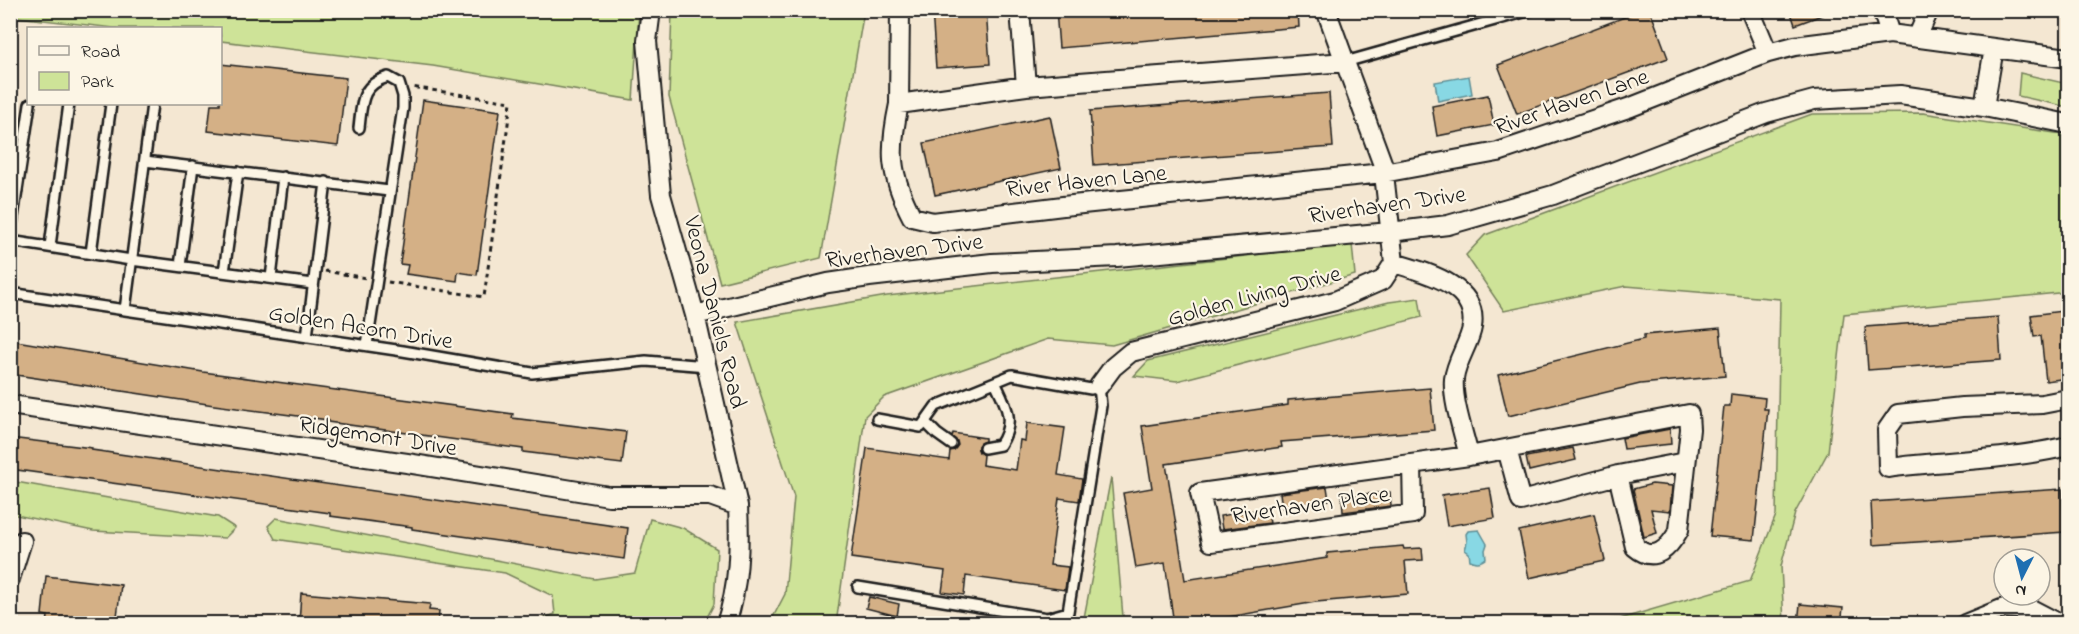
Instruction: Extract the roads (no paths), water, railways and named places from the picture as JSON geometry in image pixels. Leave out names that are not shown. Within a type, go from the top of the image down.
[{"type":"street","name":"Veona Daniels Road","points":[[651,10],[647,41],[661,195],[695,315],[738,506],[740,535],[738,573],[726,624]]},
{"type":"street","name":"River Haven Lane","points":[[900,10],[899,104],[892,138],[893,163],[901,195],[912,217],[933,222],[1063,206],[1383,173],[1498,152],[1631,107],[1768,53],[1795,46],[1890,34],[2068,58]]},
{"type":"street","points":[[1020,10],[1026,86]]},
{"type":"street","points":[[1326,10],[1383,165],[1394,263],[1438,277],[1463,294],[1471,308],[1472,326],[1454,380],[1457,407],[1469,456]]},
{"type":"street","points":[[1750,10],[1768,53]]},
{"type":"street","points":[[1882,10],[1890,34]]},
{"type":"street","points":[[1917,38],[1929,10]]},
{"type":"street","points":[[1984,107],[1994,48]]},
{"type":"street","points":[[899,104],[1026,86],[1345,63]]},
{"type":"street","name":"Riverhaven Drive","points":[[695,315],[828,283],[880,276],[992,263],[1117,257],[1448,225],[1553,195],[1766,113],[1814,100],[1900,95],[1984,107],[2068,124]]},
{"type":"street","name":"Golden Living Drive","points":[[1099,386],[1113,367],[1131,352],[1335,301],[1383,280],[1394,263]]},
{"type":"street","points":[[2068,399],[2042,404],[1962,407],[1898,414],[1887,430],[1888,468],[2045,452],[2068,446]]},
{"type":"street","name":"Ridgemont Drive","points":[[10,405],[396,461],[609,496],[711,496],[738,506]]},
{"type":"street","name":"Riverhaven Place","points":[[1412,464],[1413,514],[1211,542],[1200,493],[1469,456],[1689,414],[1690,429],[1679,530],[1671,545],[1650,554],[1641,552],[1635,547],[1618,475]]},
{"type":"street","points":[[1507,449],[1521,501],[1618,475],[1685,462]]},
{"type":"street","points":[[10,579],[22,541]]},
{"type":"street","points":[[1965,624],[2004,608],[2033,609],[2060,624]]},
{"type":"lane","points":[[1345,63],[1531,10]]},
{"type":"lane","points":[[359,128],[367,88],[388,77],[399,83],[403,96],[403,108],[367,345]]},
{"type":"lane","points":[[30,105],[10,239],[131,260],[313,284]]},
{"type":"lane","points":[[50,246],[69,105]]},
{"type":"lane","points":[[91,253],[111,105]]},
{"type":"lane","points":[[125,310],[152,105]]},
{"type":"lane","points":[[145,161],[389,190]]},
{"type":"lane","points":[[10,163],[21,164]]},
{"type":"lane","points":[[180,266],[192,166]]},
{"type":"lane","points":[[224,272],[238,172]]},
{"type":"lane","points":[[271,278],[283,177]]},
{"type":"lane","points":[[307,336],[326,182]]},
{"type":"lane","name":"Golden Acorn Drive","points":[[10,293],[367,345],[531,372],[646,361],[707,366]]},
{"type":"lane","points":[[858,587],[1047,618],[1068,612],[1101,406],[1099,386],[1090,389],[1012,375],[936,406],[921,427],[877,419]]},
{"type":"lane","points":[[984,448],[1000,445],[1010,424],[1006,404],[995,382]]},
{"type":"lane","points":[[925,422],[951,444]]},
{"type":"water","points":[[1469,76],[1472,94],[1438,101],[1435,82]]},
{"type":"water","points":[[1479,530],[1487,544],[1486,558],[1474,562],[1470,560],[1469,553],[1465,550],[1466,534],[1468,531]]}]
